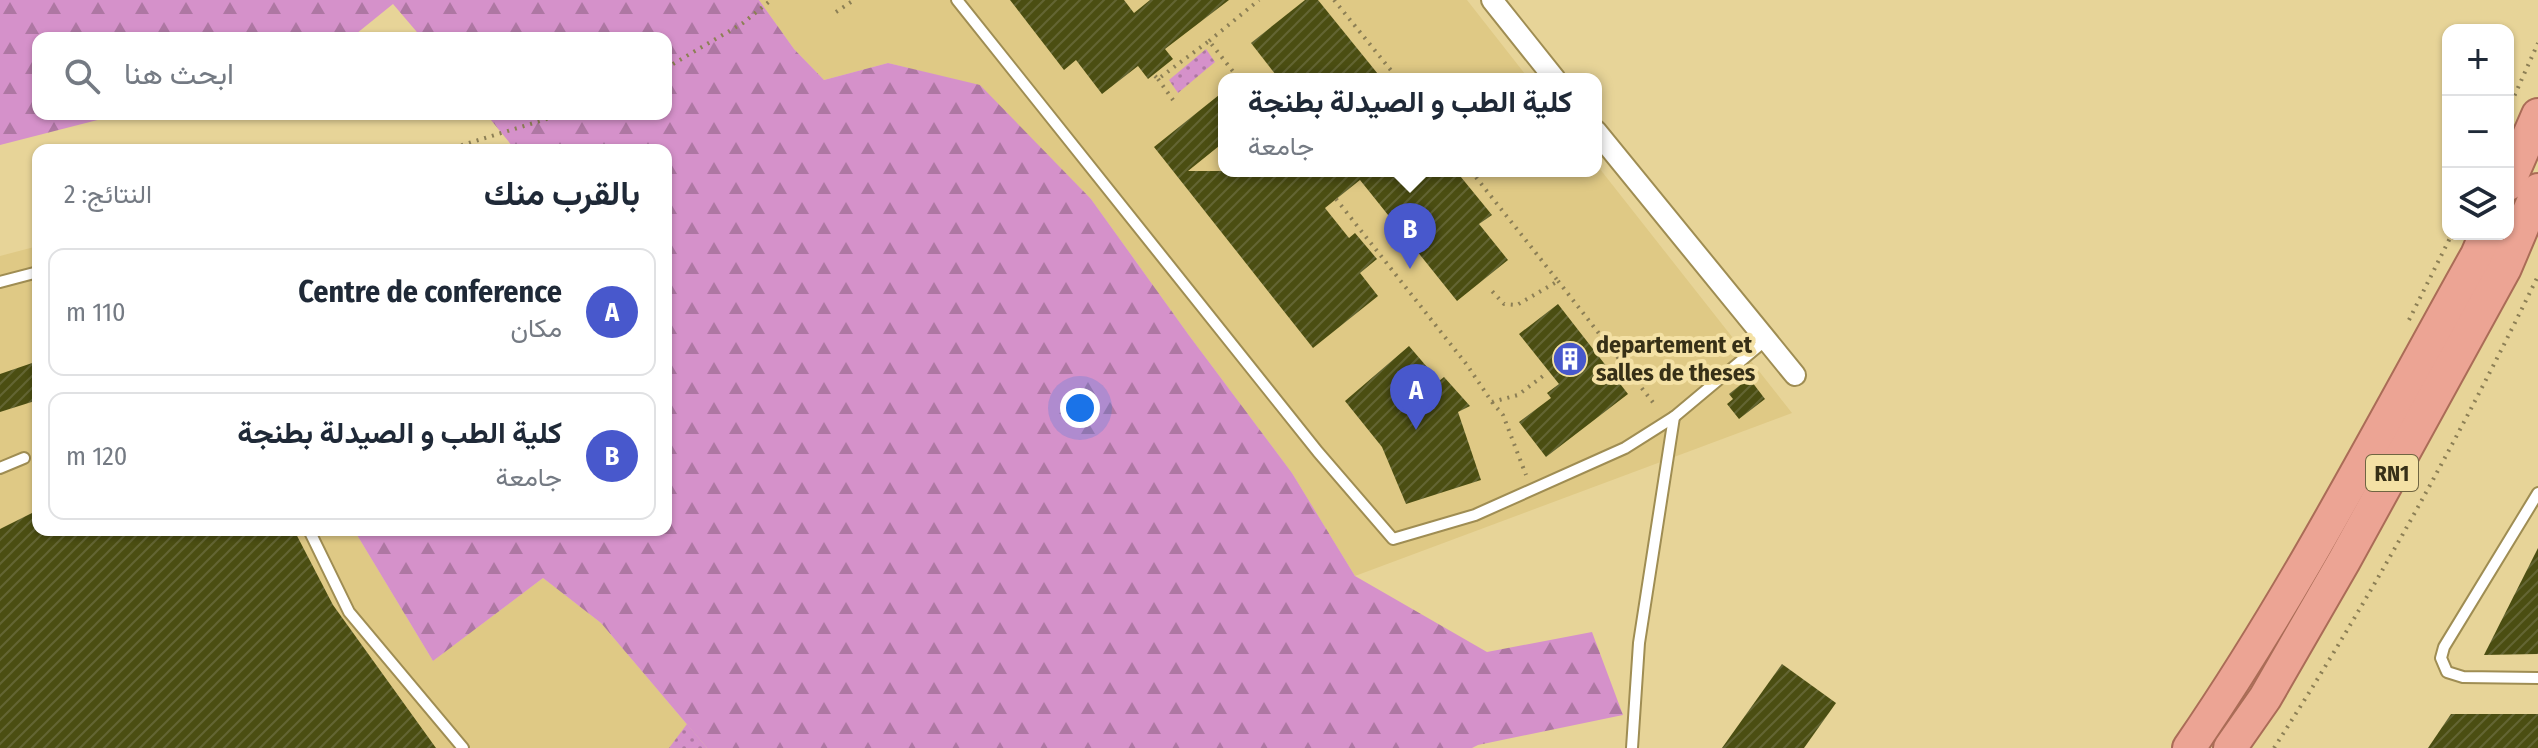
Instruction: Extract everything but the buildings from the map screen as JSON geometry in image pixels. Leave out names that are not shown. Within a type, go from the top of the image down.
[{"type":"highway","points":[[2514,170],[2538,115]]},
{"type":"highway","name":"RN1","points":[[2230,748],[2265,698],[2344,561],[2505,268],[2538,190]]},
{"type":"highway","name":"RN1","points":[[2189,748],[2234,681],[2317,543],[2483,240]]},
{"type":"street","points":[[1492,0],[1550,73]]},
{"type":"street","points":[[1602,138],[1795,375]]},
{"type":"lane","points":[[957,0],[1318,452],[1393,539],[1475,515],[1625,448],[1674,417],[1766,340]]},
{"type":"lane","points":[[0,282],[32,274]]},
{"type":"lane","points":[[1632,748],[1639,643],[1674,417]]},
{"type":"lane","points":[[0,468],[24,458]]},
{"type":"lane","points":[[2538,493],[2444,647],[2441,658],[2447,672],[2463,677],[2538,678]]},
{"type":"lane","points":[[312,536],[349,612],[463,748]]},
{"type":"path","points":[[672,64],[743,23],[771,0]]},
{"type":"path","points":[[836,12],[854,0]]},
{"type":"path","points":[[1173,100],[1156,78],[1209,41],[1259,0]]},
{"type":"path","points":[[1334,0],[1393,73]]},
{"type":"path","points":[[1209,41],[1234,73]]},
{"type":"path","points":[[2514,97],[2538,43]]},
{"type":"path","points":[[466,144],[544,120]]},
{"type":"path","points":[[1476,177],[1655,405]]},
{"type":"path","points":[[1336,199],[1503,415],[1532,490]]},
{"type":"path","points":[[2405,328],[2449,240]]},
{"type":"path","points":[[2274,748],[2338,649],[2409,523],[2484,386],[2538,276]]},
{"type":"path","points":[[1490,289],[1504,304],[1517,305],[1558,281]]},
{"type":"path","points":[[1492,402],[1518,395],[1543,376]]},
{"type":"shaded area","points":[[759,0],[1467,0],[1524,73],[1218,73],[1218,177],[1602,177],[1602,172],[1792,413],[1355,576],[1292,473],[1091,199],[980,86],[888,63],[824,80],[794,49]]},
{"type":"shaded area","points":[[32,248],[32,536],[358,536],[433,661],[543,578],[601,623],[707,748],[0,748],[0,256]]},
{"type":"green space","points":[[0,0],[759,0],[794,49],[824,80],[888,63],[980,85],[1091,199],[1292,473],[1355,576],[1487,652],[1592,632],[1623,715],[1472,748],[707,748],[601,623],[543,578],[433,661],[358,536],[672,536],[672,144],[511,144],[491,120],[672,120],[672,32],[417,32],[393,4],[358,32],[32,32],[32,120],[98,120],[0,145]]},
{"type":"green space","points":[[1206,49],[1215,62],[1178,93],[1169,80]]},
{"type":"green space","points":[[687,724],[707,748],[669,748]]},
{"type":"place","name":"كلية الطب و الصيدلة بطنجة","points":[[1410,269]]},
{"type":"place","name":"departement et salles de theses","points":[[1570,359]]},
{"type":"place","name":"Centre de conference","points":[[1416,430]]}]
